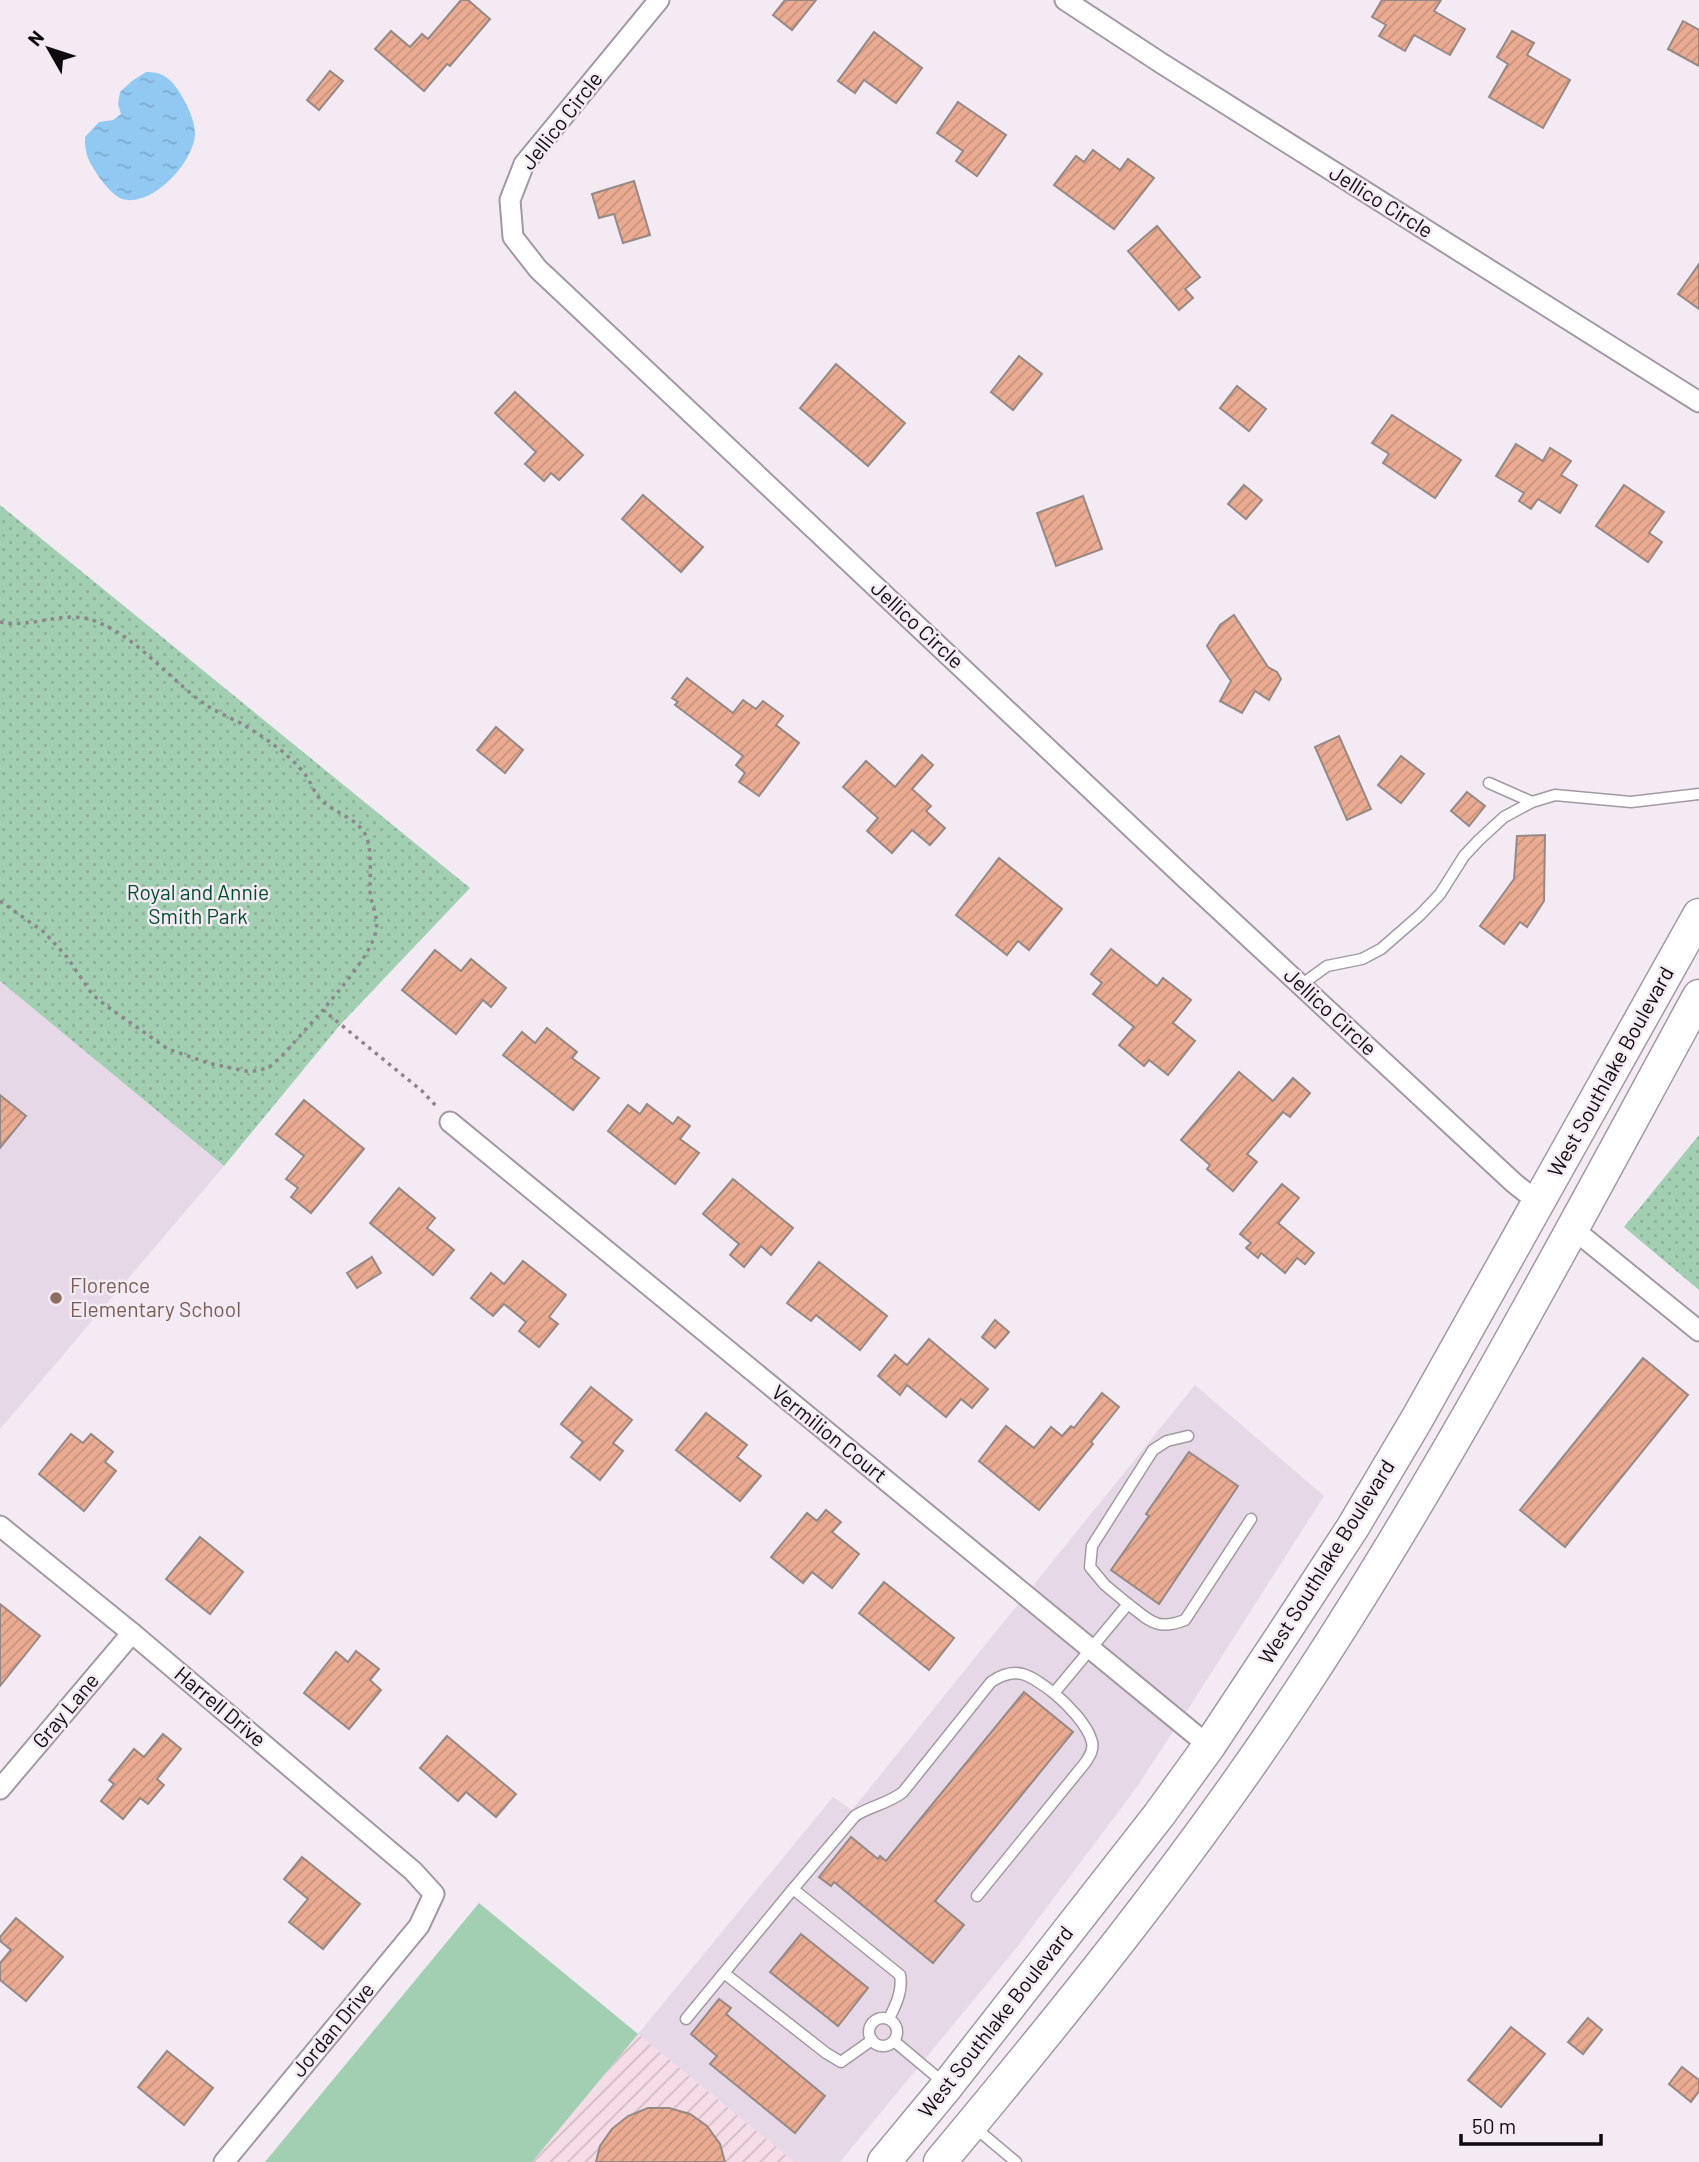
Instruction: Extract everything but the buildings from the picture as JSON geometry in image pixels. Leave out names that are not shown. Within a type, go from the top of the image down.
[{"type":"main road","name":"West Southlake Boulevard","points":[[884,2162],[1075,1924],[1209,1746],[1353,1527],[1417,1419],[1699,915]]},
{"type":"main road","name":"West Southlake Boulevard","points":[[940,2162],[1142,1912],[1209,1823],[1288,1710],[1464,1423],[1699,996]]},
{"type":"main road","points":[[1538,1202],[1572,1228]]},
{"type":"main road","points":[[947,2086],[971,2125]]},
{"type":"street","name":"Jellico Circle","points":[[659,0],[524,164],[510,200],[513,237],[538,269],[1301,985],[1514,1183],[1538,1202]]},
{"type":"street","name":"Jellico Circle","points":[[1065,0],[1699,401]]},
{"type":"street","name":"Vermilion Court","points":[[450,1122],[1209,1746]]},
{"type":"street","points":[[1572,1228],[1699,1331]]},
{"type":"street","name":"Harrell Drive","points":[[0,1526],[132,1633],[412,1871],[434,1894]]},
{"type":"street","name":"Gray Lane","points":[[0,1789],[132,1633]]},
{"type":"street","name":"Jordan Drive","points":[[224,2162],[419,1926],[434,1894]]},
{"type":"lane","points":[[1489,783],[1532,802]]},
{"type":"lane","points":[[1301,985],[1327,966],[1362,959],[1381,949],[1440,894],[1464,856],[1479,840],[1504,817],[1532,802],[1555,795],[1631,802],[1699,794]]},
{"type":"lane","points":[[1188,1436],[1167,1441],[1153,1450],[1092,1546],[1090,1567],[1105,1585],[1153,1623],[1170,1626],[1185,1620],[1251,1519]]},
{"type":"lane","points":[[1054,1693],[1128,1604]]},
{"type":"lane","points":[[686,2019],[855,1816],[864,1810],[892,1801],[903,1792],[991,1682],[1004,1674],[1018,1672],[1039,1682],[1069,1705],[1092,1742],[1091,1753],[1077,1774],[977,1896]]},
{"type":"lane","points":[[793,1889],[900,1975],[902,1984],[899,1998],[889,2019]]},
{"type":"lane","points":[[724,1973],[841,2062],[872,2040]]},
{"type":"lane","points":[[889,2019],[895,2025],[897,2033],[894,2041],[879,2045],[872,2040],[871,2026],[875,2020],[889,2019]]},
{"type":"lane","points":[[894,2041],[947,2086]]},
{"type":"lane","points":[[971,2125],[1016,2162]]},
{"type":"path","points":[[0,622],[20,623],[77,617],[111,628],[210,707],[271,743],[306,774],[315,794],[325,804],[366,835],[370,896],[376,918],[376,932],[349,978],[282,1056],[268,1068],[250,1072],[208,1063],[169,1049],[92,994],[67,957],[44,932],[0,901]]},
{"type":"path","points":[[323,1010],[422,1091],[450,1122]]},
{"type":"shaded area","name":"Florence Elementary School","points":[[0,981],[224,1166],[0,1429]]},
{"type":"shaded area","points":[[1195,1385],[1324,1496],[1134,1791],[1014,1951],[840,2162],[794,2162],[638,2034],[833,1797],[852,1810]]},
{"type":"shaded area","points":[[638,2034],[794,2162],[532,2162]]},
{"type":"green space","name":"Royal and Annie Smith Park","points":[[0,505],[470,888],[340,1025],[224,1166],[0,981]]},
{"type":"green space","points":[[1699,1135],[1699,1290],[1624,1227]]},
{"type":"green space","points":[[479,1903],[638,2034],[532,2162],[265,2162]]},
{"type":"water","points":[[146,72],[166,77],[183,97],[194,124],[193,145],[179,169],[158,190],[134,200],[122,199],[106,186],[93,167],[87,154],[85,137],[99,122],[113,120],[121,114],[118,104],[120,92]]},
{"type":"place","name":"Florence Elementary School","points":[[56,1298]]}]
